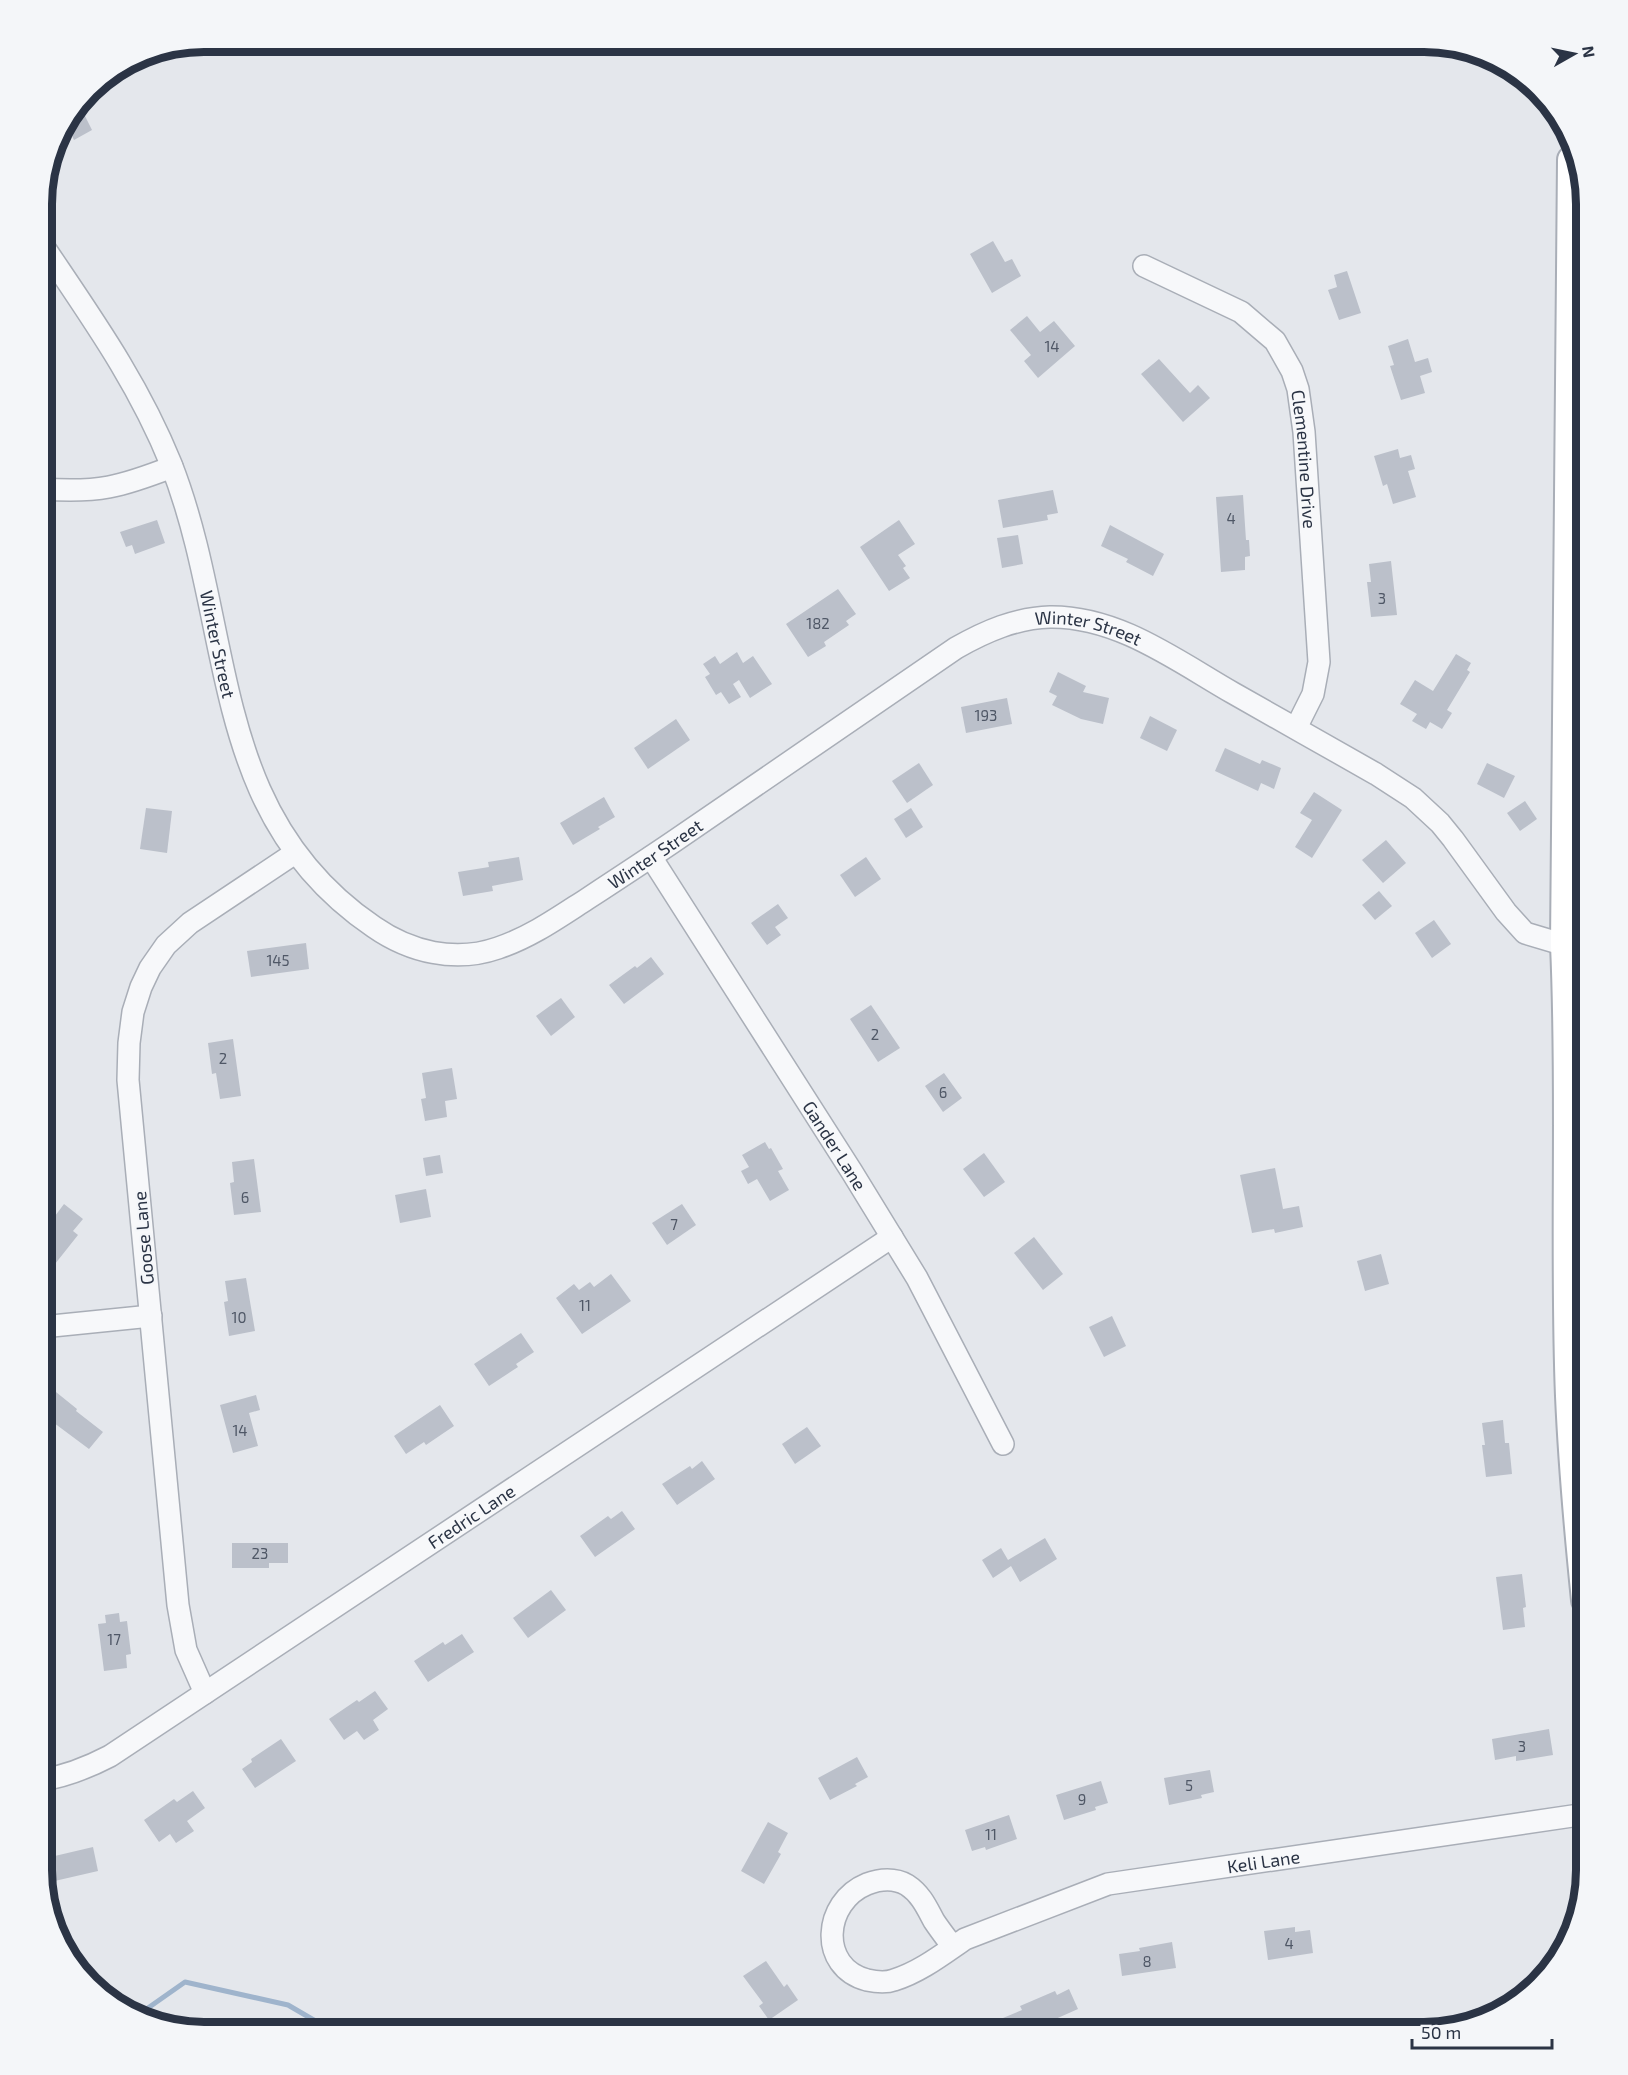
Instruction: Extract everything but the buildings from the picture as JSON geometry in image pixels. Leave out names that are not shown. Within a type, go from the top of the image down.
[{"type":"street","points":[[1572,174],[1565,945],[1576,1003]]},
{"type":"street","name":"Winter Street","points":[[53,260],[114,350],[135,386],[172,467],[187,511],[238,731],[267,806],[295,854],[325,887],[354,914],[388,937],[418,950],[452,955],[489,951],[537,932],[651,857],[956,648],[990,630],[1011,623],[1050,617],[1093,622],[1137,638],[1376,774],[1427,810],[1453,838],[1506,912],[1525,933],[1565,945]]},
{"type":"street","name":"Clementine Drive","points":[[1144,267],[1228,304],[1253,320],[1279,348],[1292,371],[1298,389],[1304,432],[1319,662],[1313,694],[1296,728]]},
{"type":"street","points":[[53,489],[88,491],[111,488],[132,483],[172,467]]},
{"type":"street","name":"Goose Lane","points":[[205,1693],[186,1650],[178,1605],[128,1080],[129,1043],[133,1012],[138,996],[150,968],[166,945],[190,923],[295,854]]},
{"type":"street","name":"Gander Lane","points":[[651,857],[917,1278],[1003,1444]]},
{"type":"street","points":[[1576,1028],[1567,1210],[1570,1394],[1576,1471]]},
{"type":"street","name":"Fredric Lane","points":[[52,1778],[65,1776],[87,1768],[110,1756],[892,1237]]},
{"type":"street","points":[[52,1326],[151,1316]]},
{"type":"street","name":"Keli Lane","points":[[953,1947],[935,1923],[923,1900],[906,1885],[891,1880],[873,1881],[857,1888],[844,1900],[834,1917],[832,1938],[838,1956],[848,1970],[859,1977],[876,1982],[892,1981],[919,1969],[953,1947],[965,1939],[1108,1884],[1576,1815]]},
{"type":"waterway","points":[[145,2010],[185,1982],[288,2005],[317,2022]]}]
